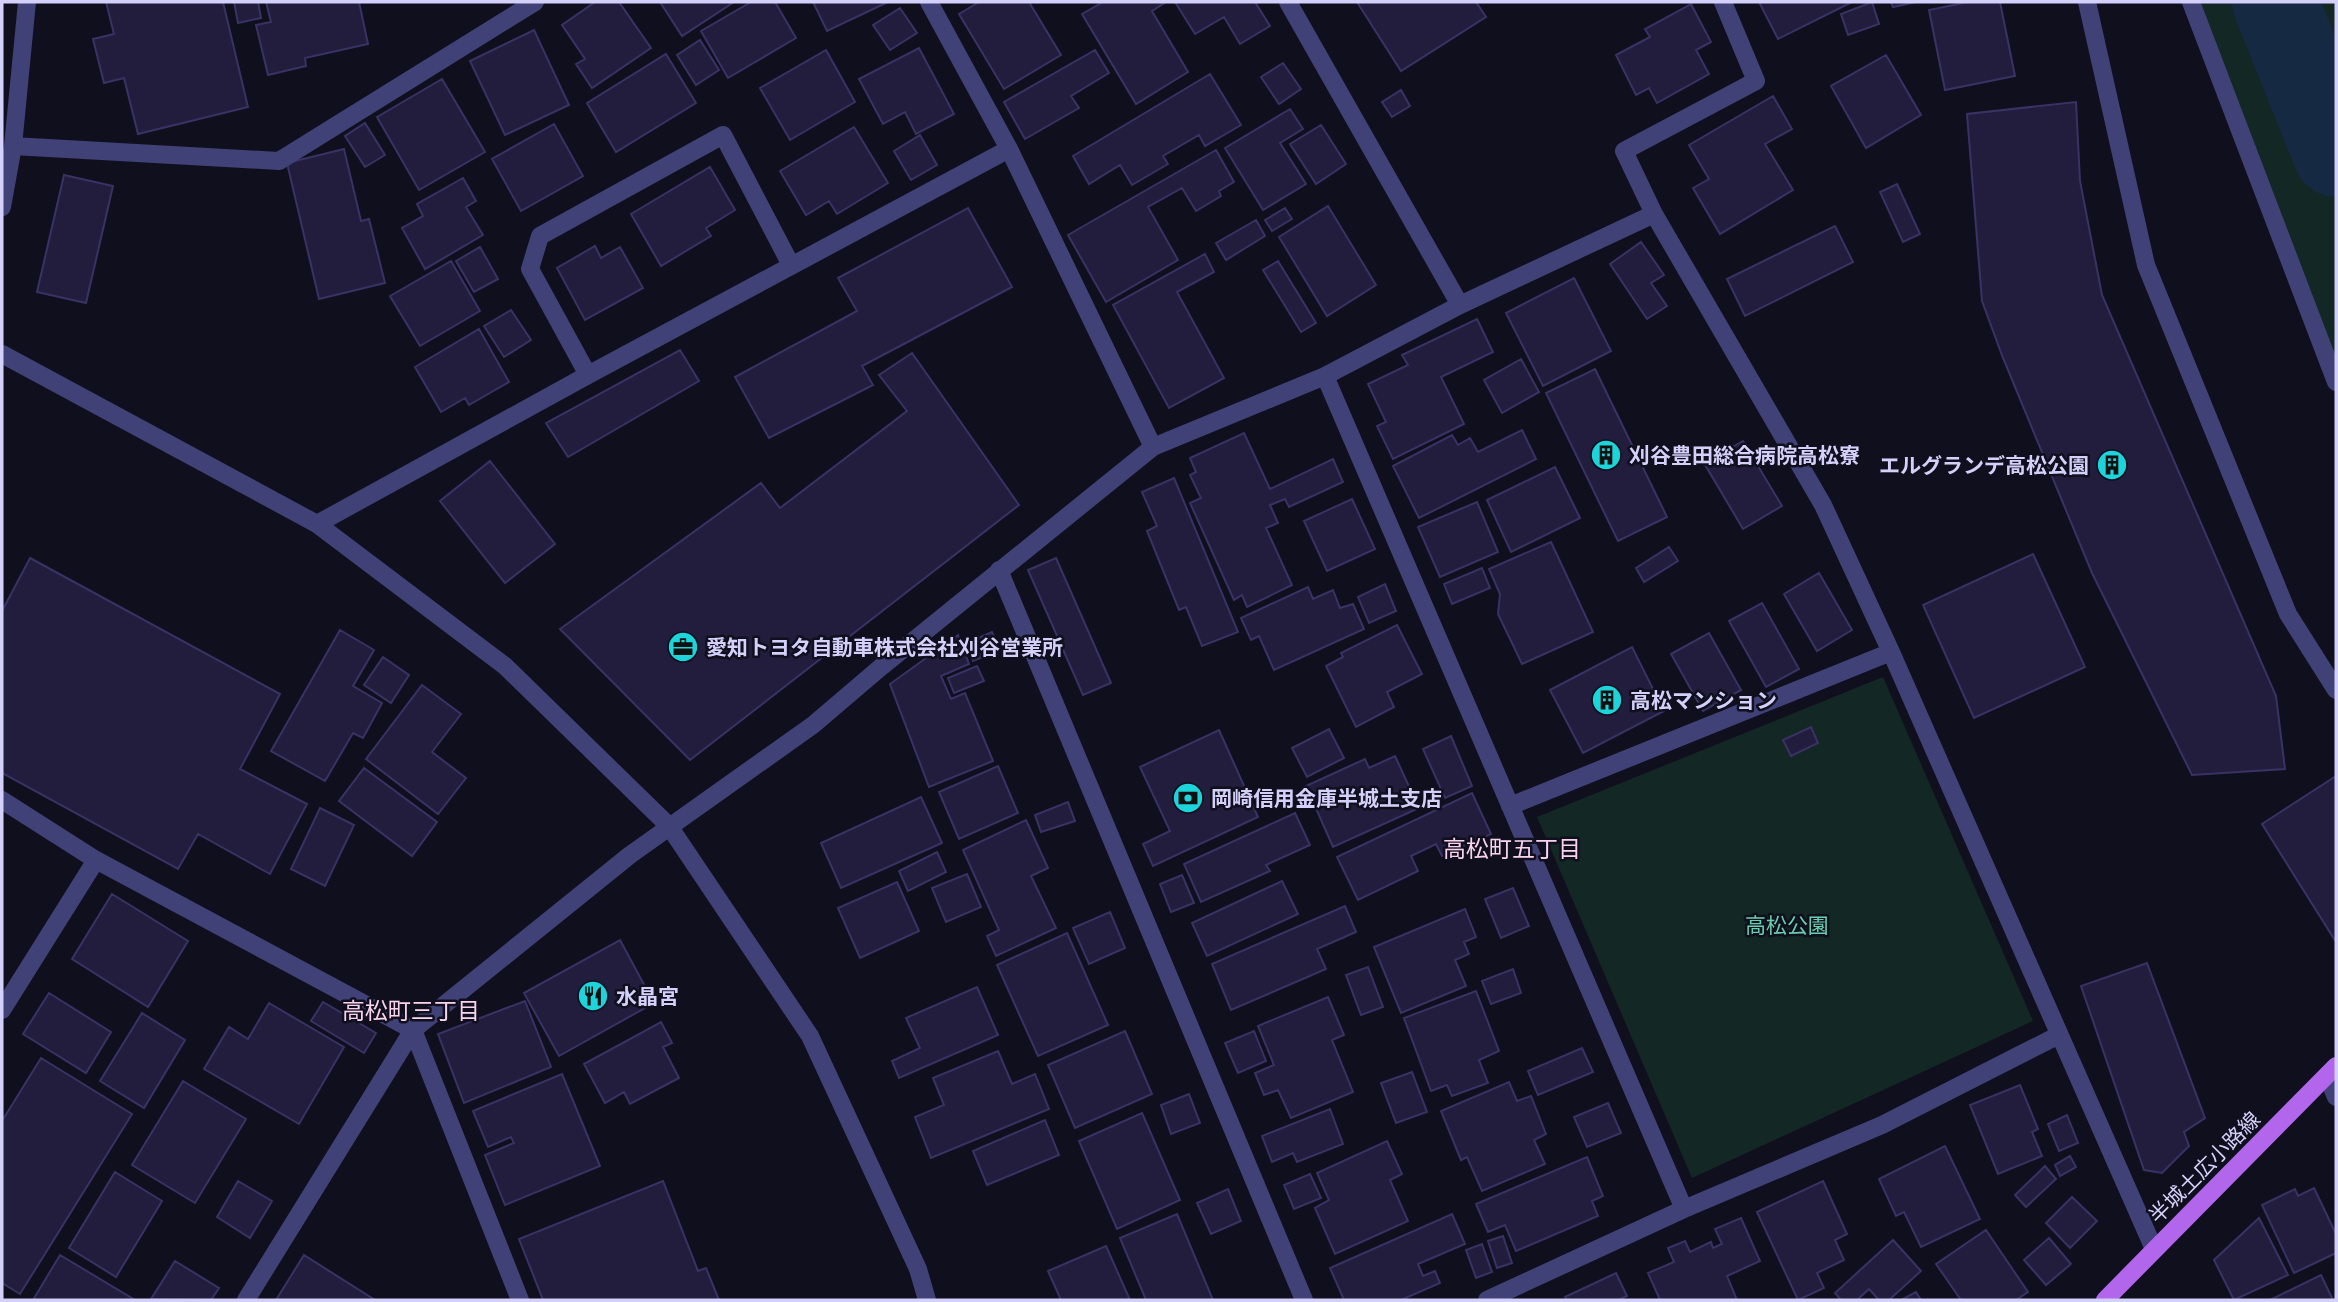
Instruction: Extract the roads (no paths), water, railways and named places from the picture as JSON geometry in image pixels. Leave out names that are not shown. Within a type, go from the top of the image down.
[{"type":"main road","name":"半城土広小路線","points":[[2105,1300],[2332,1071]]},
{"type":"street","points":[[2,207],[13,146],[27,2]]},
{"type":"street","points":[[13,146],[279,161],[535,2]]},
{"type":"street","points":[[929,2],[1009,149],[1153,447]]},
{"type":"street","points":[[1288,2],[1460,305]]},
{"type":"street","points":[[1723,2],[1756,81],[1624,151],[1654,214],[1823,505],[1891,652],[2154,1249]]},
{"type":"street","points":[[2087,2],[2146,265],[2288,614],[2336,690]]},
{"type":"street","points":[[2191,2],[2336,382]]},
{"type":"street","points":[[588,375],[530,269],[540,236],[723,135],[791,265]]},
{"type":"street","points":[[317,524],[1009,149]]},
{"type":"street","points":[[246,1300],[413,1030],[669,826],[813,725],[999,570],[1153,447],[1325,376],[1460,305],[1654,214]]},
{"type":"street","points":[[2,354],[317,524],[505,666],[669,826],[810,1037],[918,1269],[927,1300]]},
{"type":"street","points":[[1325,376],[1684,1209]]},
{"type":"street","points":[[999,570],[1304,1300]]},
{"type":"street","points":[[1510,806],[1891,652]]},
{"type":"street","points":[[2,800],[96,860],[413,1030],[520,1300]]},
{"type":"street","points":[[2,1010],[96,860]]},
{"type":"street","points":[[1487,1300],[1684,1209],[1882,1125],[2059,1035]]},
{"type":"street","points":[[2332,1071],[2336,1097]]},
{"type":"waterway","points":[[2275,2],[2336,154]]},
{"type":"place","name":"刈谷豊田総合病院高松寮","points":[[1606,455]]},
{"type":"place","name":"エルグランデ高松公園","points":[[2112,465]]},
{"type":"place","name":"愛知トヨタ自動車株式会社刈谷営業所","points":[[683,647]]},
{"type":"place","name":"高松マンション","points":[[1607,700]]},
{"type":"place","name":"岡崎信用金庫半城土支店","points":[[1188,798]]},
{"type":"place","name":"水晶宮","points":[[593,996]]},
{"type":"district","name":"高松町五丁目","points":[[1512,848]]},
{"type":"district","name":"高松町三丁目","points":[[411,1010]]},
{"type":"park label","name":"高松公園","points":[[1787,925]]}]
